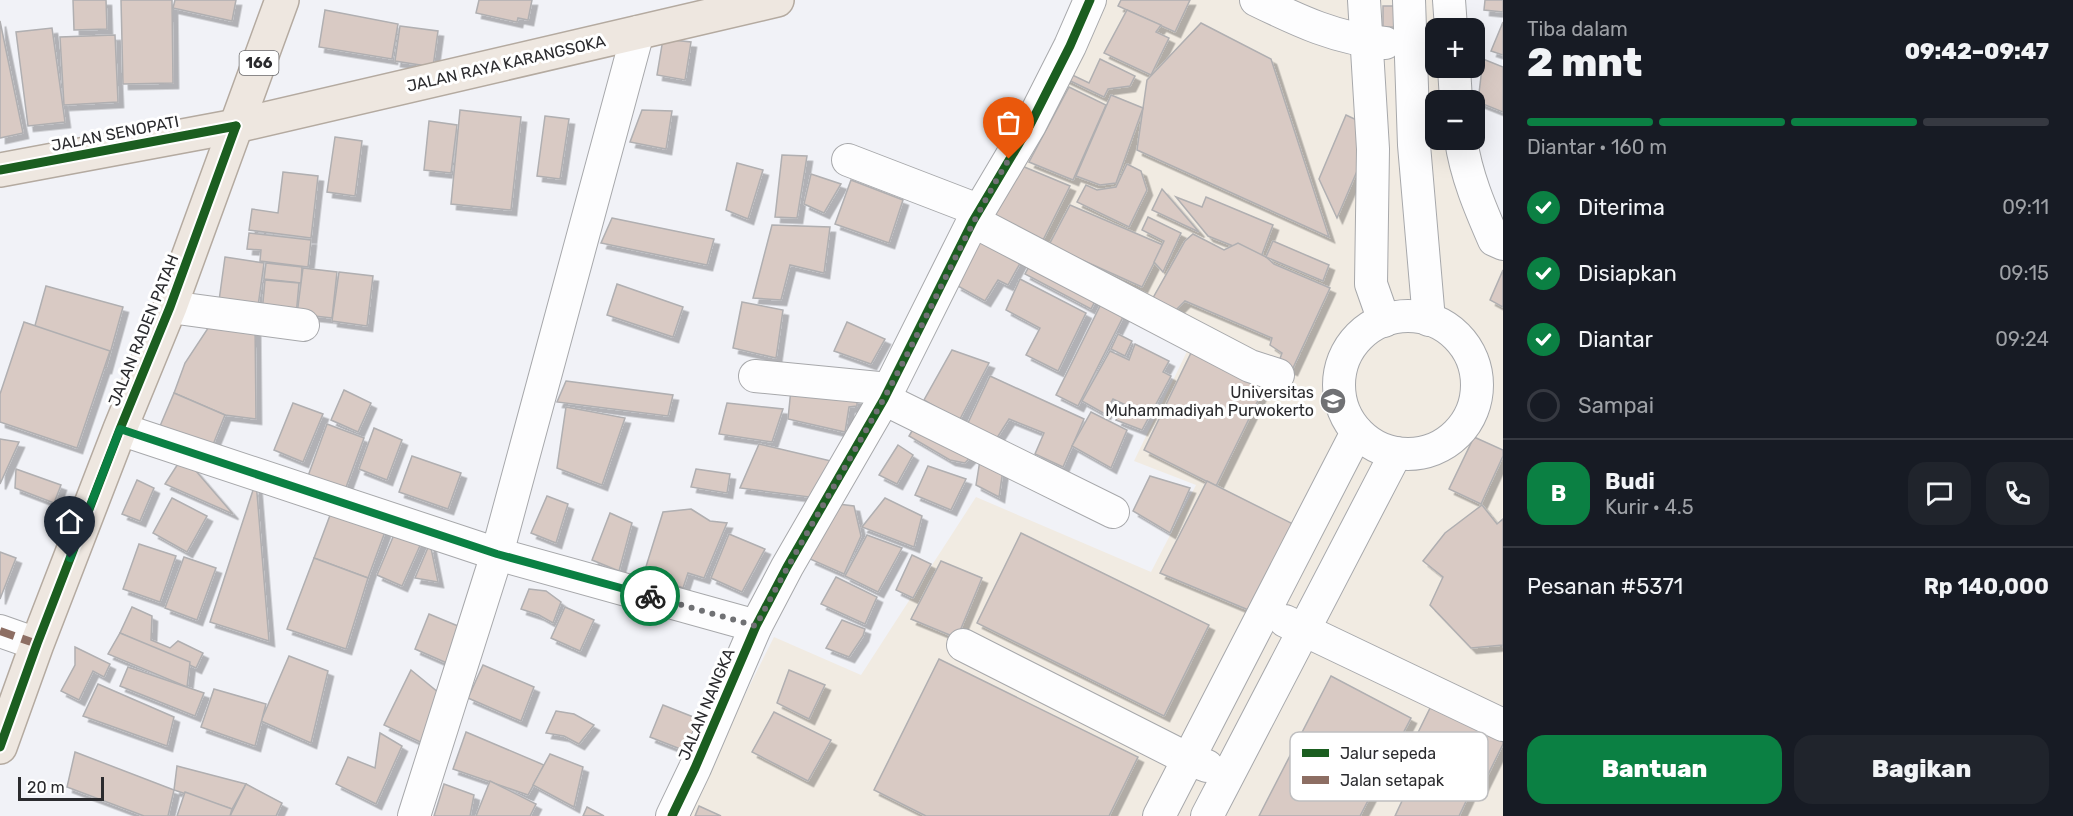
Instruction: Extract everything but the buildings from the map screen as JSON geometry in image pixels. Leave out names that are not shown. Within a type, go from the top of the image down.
[{"type":"main road","name":"166","points":[[236,126],[282,0]]},
{"type":"main road","name":"JALAN RAYA KARANGSOKA","points":[[236,126],[777,0]]},
{"type":"main road","name":"JALAN SENOPATI","points":[[0,170],[236,126]]},
{"type":"main road","name":"JALAN RADEN PATAH","points":[[0,747],[120,429],[170,307],[236,126]]},
{"type":"street","name":"JALAN NANGKA","points":[[672,816],[756,626],[886,394],[976,216],[1030,125],[1070,46],[1090,0]]},
{"type":"street","points":[[1256,0],[1318,29],[1366,41],[1411,45]]},
{"type":"street","points":[[1364,0],[1373,148],[1371,284],[1384,321]]},
{"type":"street","points":[[1409,0],[1414,145],[1429,320]]},
{"type":"street","points":[[1449,0],[1450,18]]},
{"type":"street","points":[[414,816],[497,554],[638,32]]},
{"type":"street","points":[[1463,150],[1481,210],[1494,240],[1503,244]]},
{"type":"street","points":[[848,160],[976,216],[1250,366],[1278,375]]},
{"type":"street","points":[[170,307],[303,326]]},
{"type":"street","points":[[1407,316],[1429,320],[1449,329],[1464,345],[1474,364],[1478,386],[1475,407],[1465,426],[1450,442],[1430,452],[1396,453],[1381,449],[1358,432],[1344,412],[1339,390],[1341,367],[1357,339],[1370,328],[1384,321],[1407,316]]},
{"type":"street","points":[[755,376],[886,394],[1113,512]]},
{"type":"street","points":[[120,429],[497,554],[756,626]]},
{"type":"street","points":[[1159,816],[1358,432]]},
{"type":"street","points":[[1207,816],[1230,776],[1396,453]]},
{"type":"street","points":[[1266,611],[1303,631],[1503,725]]},
{"type":"street","points":[[0,631],[37,644]]},
{"type":"street","points":[[963,645],[1188,759],[1230,776]]},
{"type":"shaded area","name":"Universitas Muhammadiyah Purwokerto","points":[[1094,0],[1444,0],[1439,18],[1425,18],[1425,78],[1450,78],[1450,90],[1425,90],[1425,150],[1458,150],[1503,253],[1503,816],[684,816],[774,637],[861,675],[976,497],[1151,572],[1196,485],[1134,461],[1192,341],[974,226]]},
{"type":"marked path","points":[[0,631],[37,644]]},
{"type":"cycle path","points":[[672,816],[756,626],[787,567],[884,399],[973,221],[1030,125],[1070,46],[1090,0]]},
{"type":"cycle path","points":[[0,170],[236,126]]},
{"type":"cycle path","points":[[0,747],[120,429],[170,307],[236,126]]},
{"type":"way so far","points":[[650,596],[756,626],[787,567],[884,399],[973,221],[1009,159]]},
{"type":"place","name":"Universitas Muhammadiyah Purwokerto","points":[[1333,401]]},
{"type":"route","points":[[70,558],[120,429],[497,554],[650,596]]}]
